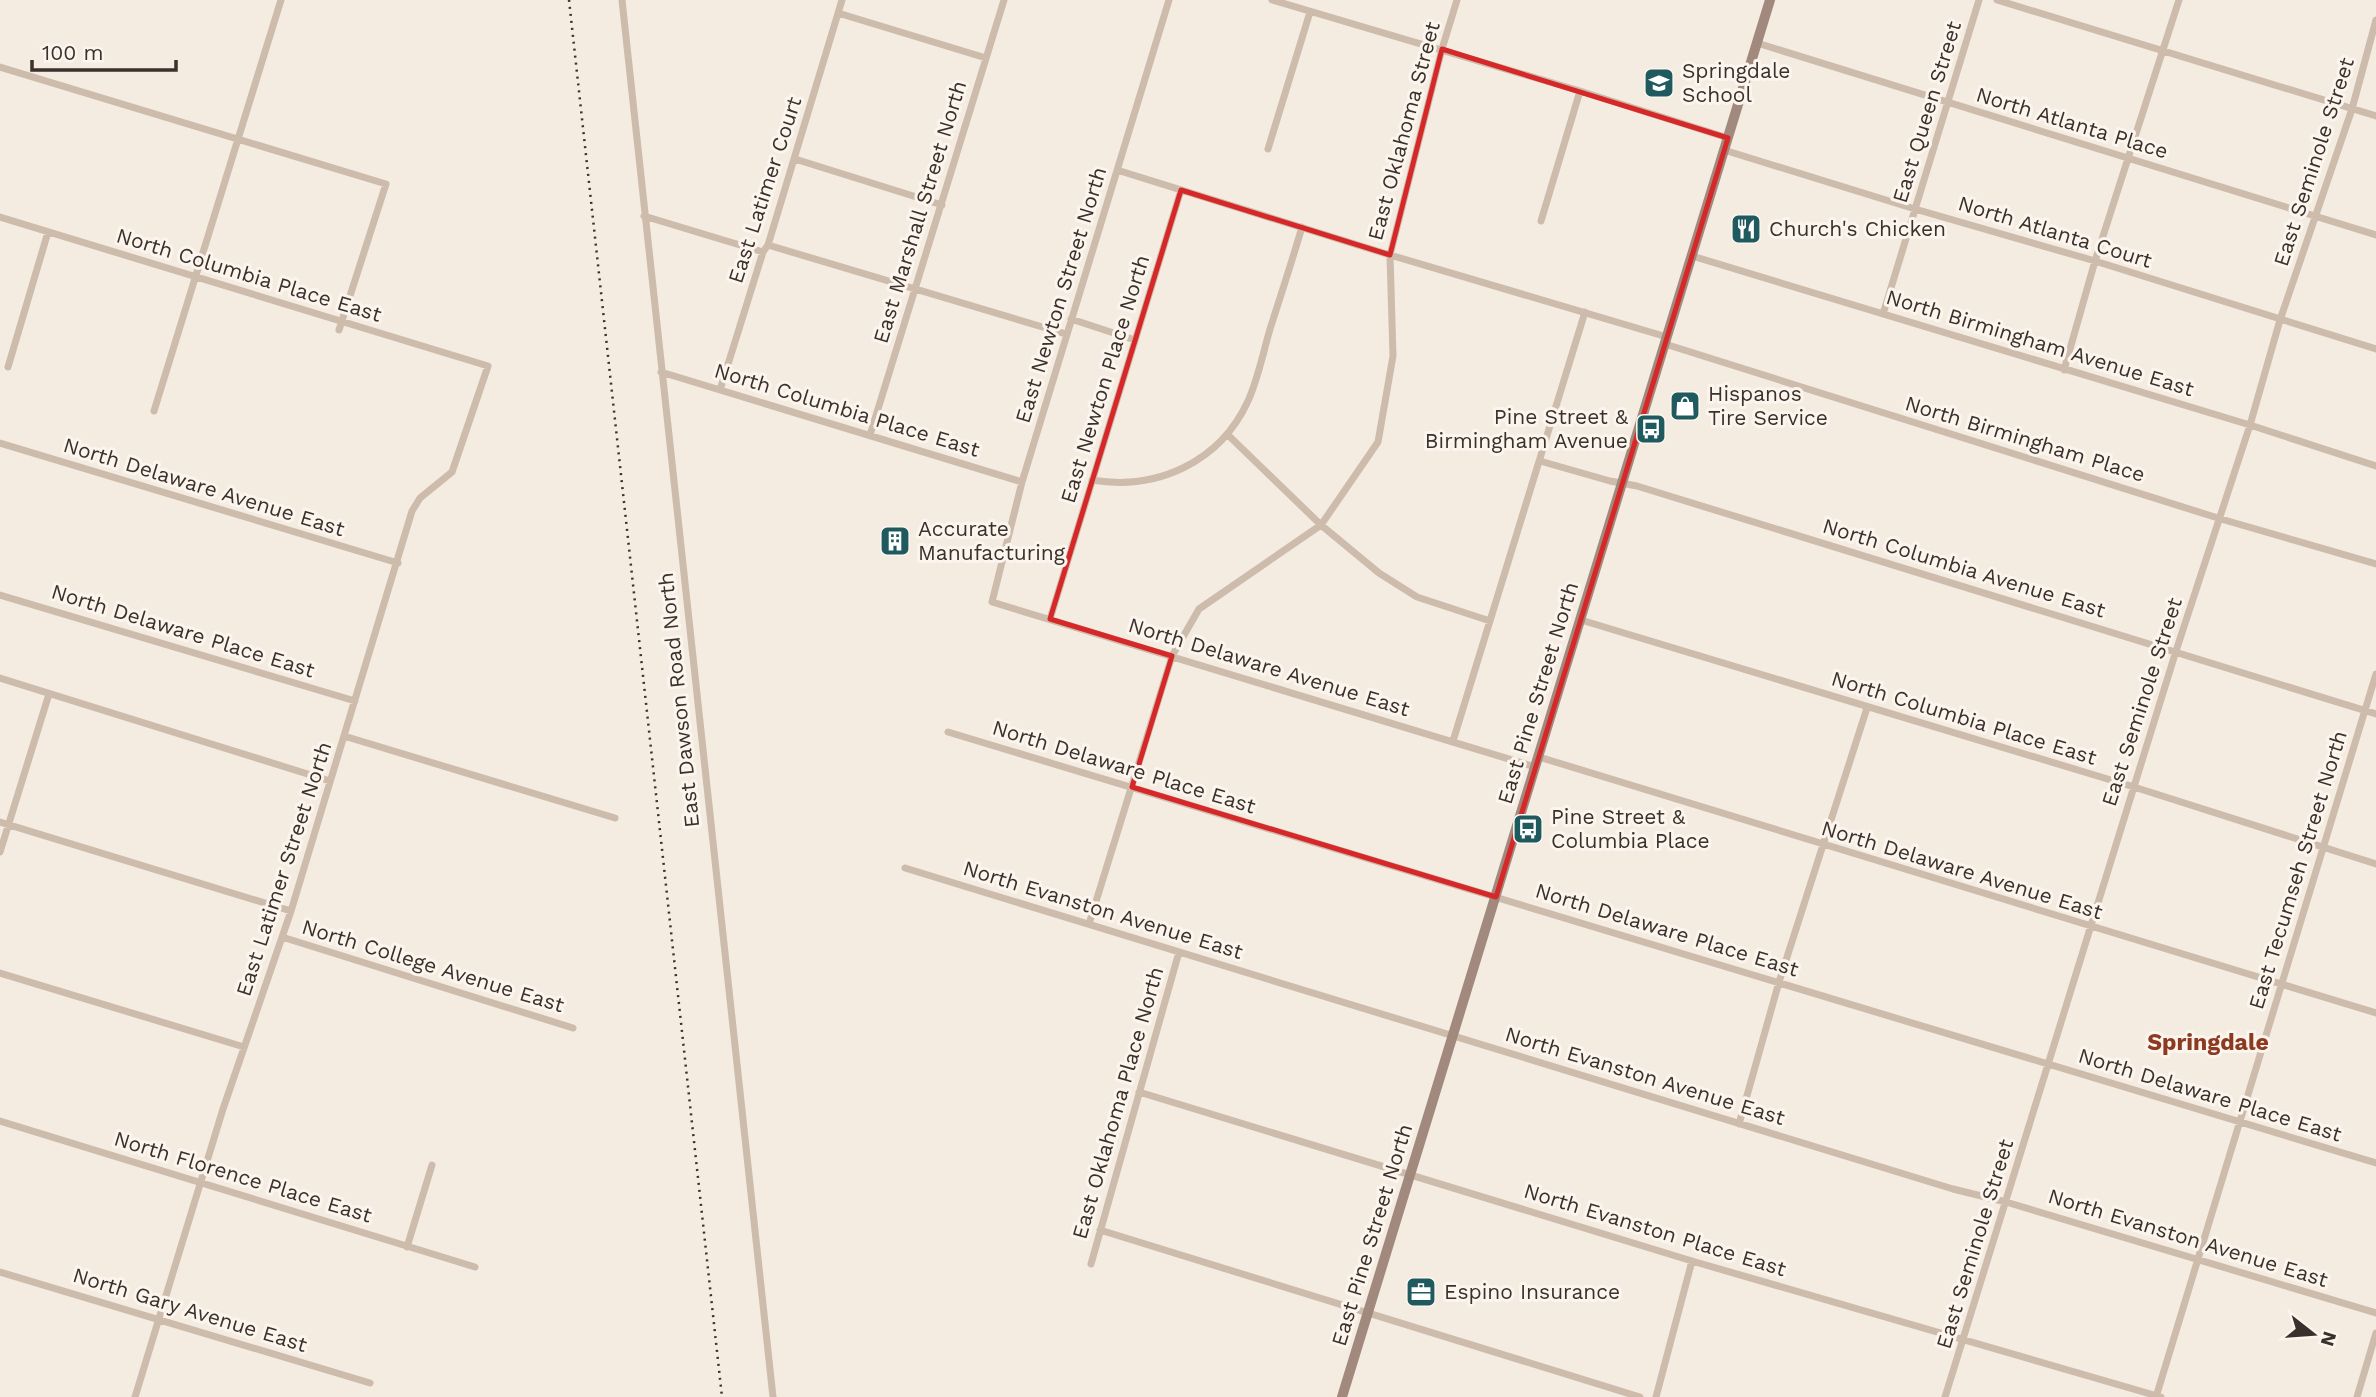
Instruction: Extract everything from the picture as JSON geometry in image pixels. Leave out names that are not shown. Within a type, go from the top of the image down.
[{"type":"main road","name":"East Pine Street North","points":[[1342,1397],[1770,0]]},
{"type":"street","points":[[153,411],[280,0]]},
{"type":"street","name":"East Dawson Road North","points":[[622,0],[773,1397]]},
{"type":"street","name":"East Latimer Court","points":[[720,390],[795,159],[842,0]]},
{"type":"street","name":"East Marshall Street North","points":[[870,435],[1004,0]]},
{"type":"street","name":"East Newton Street North","points":[[992,602],[1022,482],[1169,0]]},
{"type":"street","points":[[1272,0],[1442,49],[1728,138]]},
{"type":"street","name":"East Oklahoma Street","points":[[1089,924],[1172,656],[1199,609],[1321,526],[1378,442],[1393,356],[1390,255],[1457,0]]},
{"type":"street","name":"East Queen Street","points":[[1883,314],[1979,0]]},
{"type":"street","points":[[1997,0],[2376,116]]},
{"type":"street","points":[[2064,370],[2095,261],[2179,0]]},
{"type":"street","points":[[1268,149],[1310,12]]},
{"type":"street","points":[[838,13],[986,58]]},
{"type":"street","name":"East Seminole Street","points":[[1945,1397],[2176,651],[2221,519],[2280,320],[2352,109],[2376,20]]},
{"type":"street","name":"North Atlanta Place","points":[[1757,43],[2376,235]]},
{"type":"street","points":[[0,67],[386,184],[339,330]]},
{"type":"street","points":[[1541,221],[1580,91]]},
{"type":"street","name":"North Atlanta Court","points":[[1724,150],[2095,261],[2376,349]]},
{"type":"street","points":[[795,159],[942,205]]},
{"type":"street","name":"North Birmingham Place","points":[[1117,170],[1585,312],[1666,341],[2221,519],[2376,564]]},
{"type":"street","name":"East Newton Place North","points":[[1050,619],[1181,190]]},
{"type":"street","points":[[644,216],[915,289],[1066,334]]},
{"type":"street","name":"North Columbia Place East","points":[[0,217],[488,366]]},
{"type":"street","points":[[1092,480],[1115,484],[1158,479],[1202,457],[1227,434],[1248,400],[1302,227]]},
{"type":"street","points":[[8,367],[48,232]]},
{"type":"street","name":"North Birmingham Avenue East","points":[[1692,256],[2250,425],[2376,466]]},
{"type":"street","points":[[1453,741],[1585,312]]},
{"type":"street","points":[[1071,319],[1135,340]]},
{"type":"street","name":"East Latimer Street North","points":[[135,1397],[244,1047],[291,911],[412,512],[419,498],[452,472],[488,366]]},
{"type":"street","name":"North Columbia Place East","points":[[661,372],[1022,482]]},
{"type":"street","points":[[1227,434],[1321,526],[1399,587],[1436,604],[1490,621]]},
{"type":"street","name":"North Delaware Avenue East","points":[[0,443],[398,564]]},
{"type":"street","name":"North Columbia Avenue East","points":[[1540,461],[1637,486],[2376,714]]},
{"type":"street","name":"North Delaware Place East","points":[[0,595],[355,701]]},
{"type":"street","name":"North Delaware Avenue East","points":[[992,602],[1453,741],[1537,762],[1824,846],[2376,1013]]},
{"type":"street","name":"North Columbia Place East","points":[[1581,620],[2134,787],[2376,864]]},
{"type":"street","name":"East Tecumseh Street North","points":[[2158,1396],[2376,674]]},
{"type":"street","points":[[0,678],[330,781]]},
{"type":"street","points":[[0,852],[4,823],[49,694]]},
{"type":"street","points":[[1739,1124],[1779,982],[1867,708]]},
{"type":"street","name":"North Delaware Place East","points":[[948,732],[2376,1163]]},
{"type":"street","points":[[344,736],[615,818]]},
{"type":"street","name":"North College Avenue East","points":[[4,823],[291,911]]},
{"type":"street","name":"North Evanston Avenue East","points":[[905,868],[1953,1189],[2006,1202],[2376,1313]]},
{"type":"street","name":"North College Avenue East","points":[[282,937],[573,1028]]},
{"type":"street","name":"East Oklahoma Place North","points":[[1091,1264],[1179,952]]},
{"type":"street","points":[[0,973],[244,1047]]},
{"type":"street","name":"North Evanston Place East","points":[[1139,1092],[1692,1261],[2158,1396]]},
{"type":"street","name":"North Florence Place East","points":[[0,1121],[475,1267]]},
{"type":"street","points":[[407,1247],[432,1165]]},
{"type":"street","points":[[1100,1230],[1640,1397]]},
{"type":"street","points":[[1656,1397],[1692,1261]]},
{"type":"street","name":"North Gary Avenue East","points":[[0,1272],[370,1382]]},
{"type":"street","points":[[2357,1397],[2376,1333]]},
{"type":"highlighted area","points":[[1442,49],[1728,138],[1496,897],[1132,787],[1172,656],[1050,619],[1181,190],[1390,255]]},
{"type":"railway","points":[[569,0],[722,1397]]},
{"type":"place","name":"Springdale School","points":[[1659,83]]},
{"type":"place","name":"Church's Chicken","points":[[1746,229]]},
{"type":"place","name":"Hispanos Tire Service","points":[[1685,406]]},
{"type":"place","name":"Pine Street & Birmingham Avenue","points":[[1651,429]]},
{"type":"place","name":"Accurate Manufacturing","points":[[895,541]]},
{"type":"place","name":"Pine Street & Columbia Place","points":[[1528,829]]},
{"type":"place","name":"Espino Insurance","points":[[1421,1292]]},
{"type":"district","name":"Springdale","points":[[2208,1042]]}]
